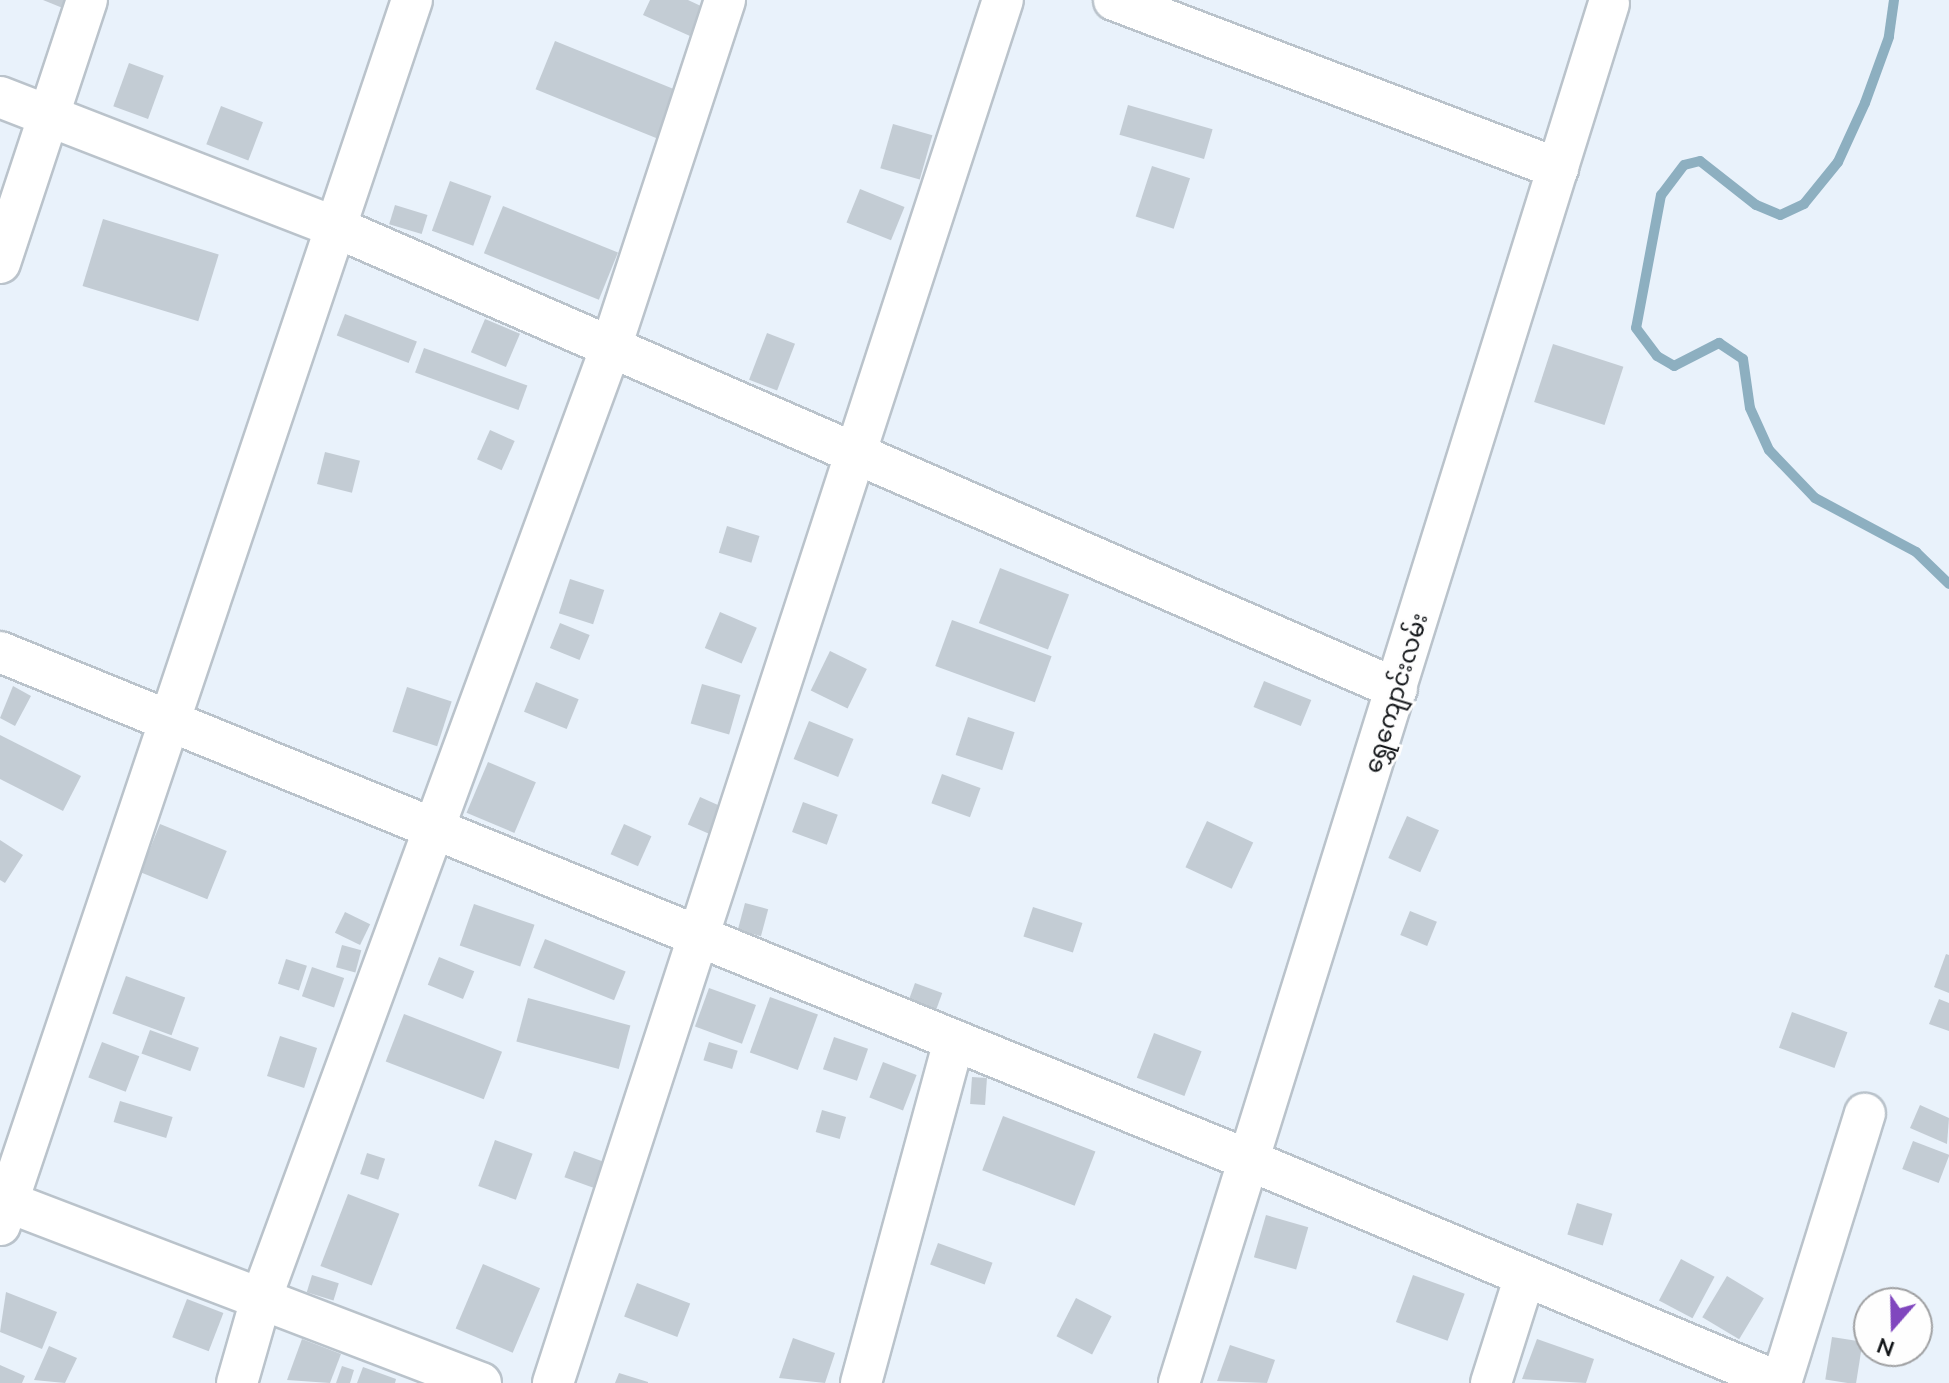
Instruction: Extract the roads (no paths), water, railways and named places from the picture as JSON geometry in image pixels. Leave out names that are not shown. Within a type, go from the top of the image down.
[{"type":"street","points":[[0,263],[87,0]]},
{"type":"street","points":[[412,0],[3,1209],[262,1296],[481,1383]]},
{"type":"street","points":[[237,1383],[262,1296],[611,347],[725,0]]},
{"type":"street","points":[[553,1383],[859,455],[1003,0]]},
{"type":"street","points":[[1114,0],[1558,169]]},
{"type":"street","name":"ရွှေကျောင်းလမ်း","points":[[1179,1383],[1251,1161],[1609,3]]},
{"type":"street","points":[[0,97],[335,227],[1397,689]]},
{"type":"street","points":[[0,652],[1251,1161],[1781,1383],[1865,1114]]},
{"type":"street","points":[[861,1383],[954,1040]]},
{"type":"street","points":[[1491,1383],[1525,1276]]},
{"type":"waterway","points":[[1894,0],[1889,37],[1865,103],[1838,162],[1804,204],[1780,215],[1756,205],[1700,161],[1684,165],[1661,195],[1636,328],[1657,356],[1674,366],[1719,343],[1743,359],[1750,408],[1769,450],[1815,498],[1916,552],[1949,584]]}]
